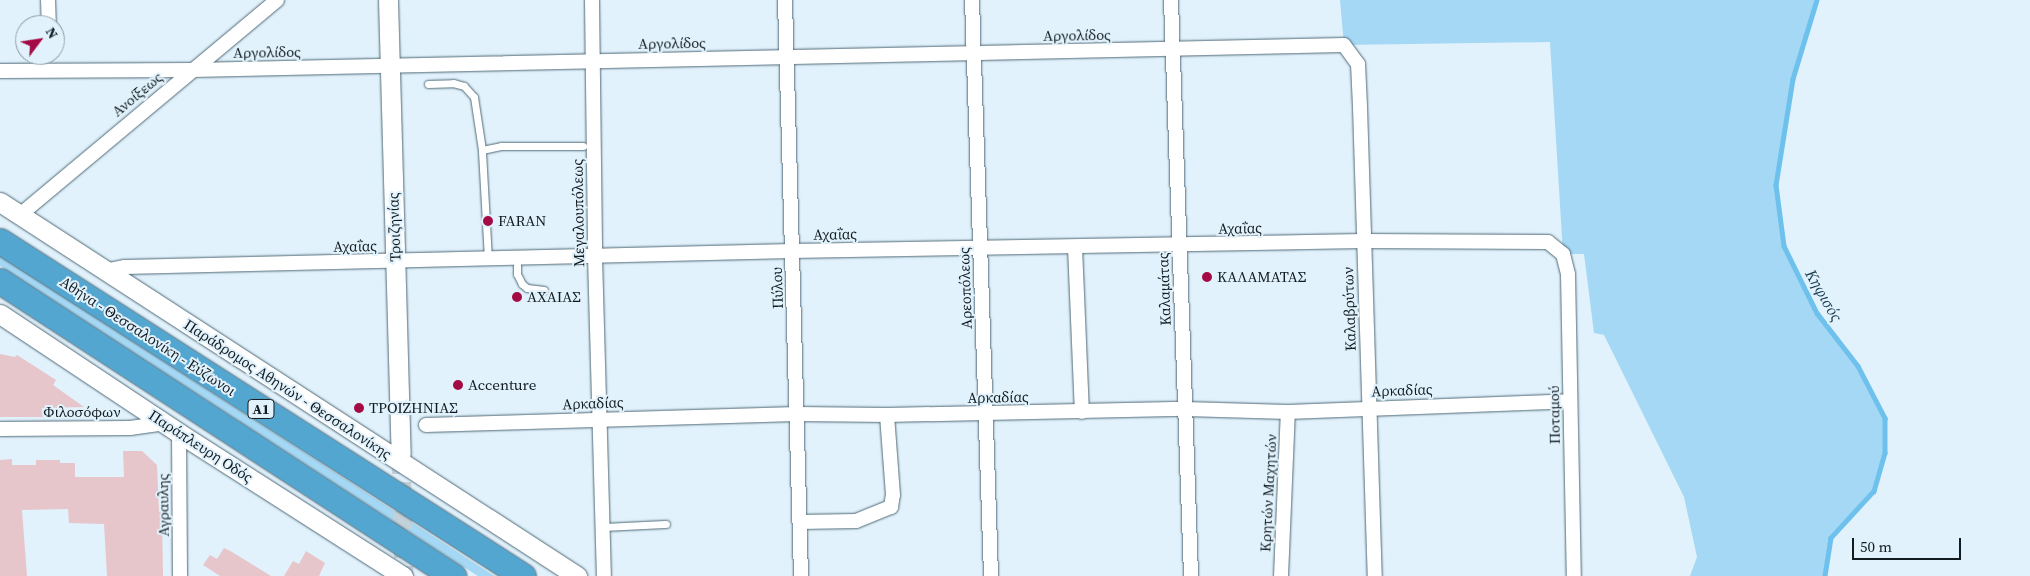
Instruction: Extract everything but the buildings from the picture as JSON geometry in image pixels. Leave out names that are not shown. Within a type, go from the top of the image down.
[{"type":"highway","name":"Αθήνα - Θεσσαλονίκη - Εύζωνοι","points":[[0,241],[522,576]]},
{"type":"highway","name":"Α1","points":[[0,281],[453,576]]},
{"type":"main road","name":"Τροιζηνίας","points":[[388,0],[400,454]]},
{"type":"main road","name":"Παράδρομος Αθηνών - Θεσσαλονίκης","points":[[0,202],[577,576]]},
{"type":"main road","name":"Παράπλευρη Οδός","points":[[0,314],[171,428],[403,576]]},
{"type":"street","points":[[48,0],[49,15]]},
{"type":"street","name":"Ανοίξεως","points":[[20,215],[277,0]]},
{"type":"street","name":"Μεγαλουπόλεως","points":[[592,0],[595,257],[604,576]]},
{"type":"street","name":"Πύλου","points":[[785,0],[802,576]]},
{"type":"street","name":"Αρεοπόλεως","points":[[972,0],[990,576]]},
{"type":"street","name":"Καλαμάτας","points":[[1171,0],[1178,245],[1191,576]]},
{"type":"street","name":"Αργολίδος","points":[[0,71],[193,70],[1344,46]]},
{"type":"street","name":"Καλαβρύτων","points":[[1344,46],[1358,64],[1375,576]]},
{"type":"street","name":"Αχαΐας","points":[[104,271],[125,267],[792,251],[1363,241],[1548,242],[1563,254]]},
{"type":"street","points":[[1075,247],[1082,412]]},
{"type":"street","name":"Ποταμού","points":[[1563,254],[1568,274],[1574,576]]},
{"type":"street","name":"Αρκαδίας","points":[[426,425],[797,414],[887,415],[1185,409],[1288,412],[1570,401]]},
{"type":"street","name":"Κρητών Μαχητών","points":[[1281,576],[1288,412]]},
{"type":"street","points":[[800,522],[856,521],[891,507],[893,496],[887,415]]},
{"type":"street","name":"Φιλοσόφων","points":[[0,429],[171,428]]},
{"type":"street","name":"Αγραυλης","points":[[171,428],[180,576]]},
{"type":"lane","points":[[428,84],[453,83],[464,86],[474,97],[482,150],[488,259]]},
{"type":"lane","points":[[482,150],[501,146],[582,146]]},
{"type":"lane","points":[[517,258],[517,274],[522,284],[527,288],[544,290]]},
{"type":"lane","points":[[602,526],[666,524]]},
{"type":"shaded area","points":[[1340,0],[1817,0],[1793,79],[1776,185],[1784,246],[1817,313],[1858,366],[1885,418],[1885,453],[1874,491],[1831,538],[1825,576],[1690,576],[1697,557],[1684,497],[1604,335],[1594,333],[1584,254],[1563,254],[1550,42],[1344,45]]},
{"type":"shaded area","points":[[0,255],[494,576],[478,576],[0,266]]},
{"type":"waterway","name":"Κηφισός","points":[[1817,0],[1793,79],[1776,185],[1784,246],[1817,313],[1858,366],[1885,418],[1885,453],[1874,491],[1831,538],[1825,576]]},
{"type":"tunnel","points":[[401,454],[404,576]]},
{"type":"place","name":"FARAN","points":[[488,221]]},
{"type":"place","name":"ΚΑΛΑΜΑΤΑΣ","points":[[1207,277]]},
{"type":"place","name":"AXAΙΑΣ","points":[[517,297]]},
{"type":"place","name":"Accenture","points":[[458,385]]},
{"type":"place","name":"ΤΡΟΙΖΗΝΙΑΣ","points":[[359,408]]}]
